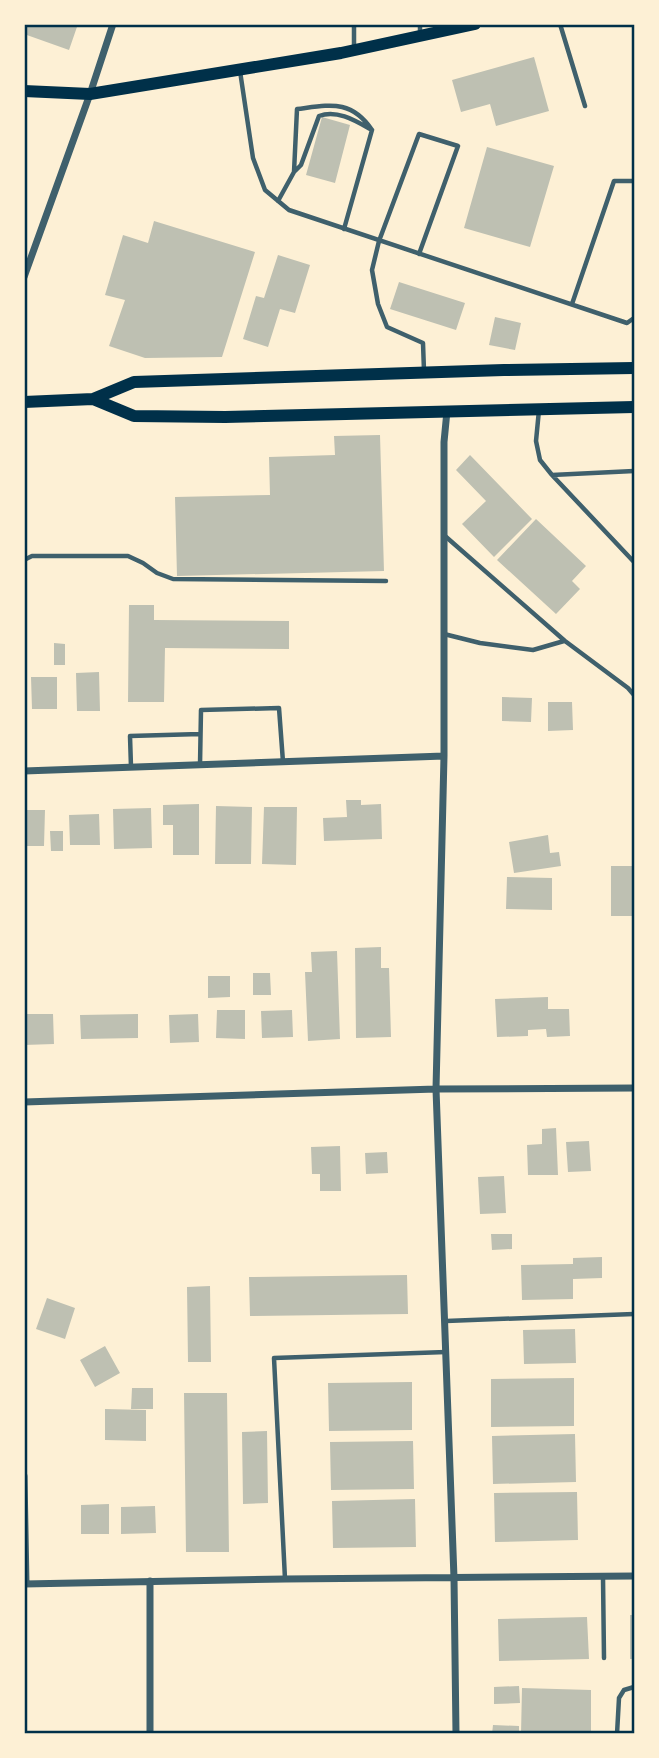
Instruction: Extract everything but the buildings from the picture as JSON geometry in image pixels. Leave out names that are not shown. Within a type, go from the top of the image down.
[{"type":"main road","points":[[24,91],[90,94],[347,52],[420,30],[474,25]]},
{"type":"main road","points":[[24,402],[93,399],[134,382],[635,368]]},
{"type":"main road","points":[[93,399],[134,416],[225,417],[614,407],[635,409]]},
{"type":"street","points":[[24,277],[113,24]]},
{"type":"street","points":[[447,411],[444,442],[444,756],[436,1089],[447,1352],[456,1734]]},
{"type":"street","points":[[24,771],[444,756]]},
{"type":"street","points":[[24,1102],[436,1089],[635,1088]]},
{"type":"street","points":[[24,1476],[25,1584],[635,1576]]},
{"type":"street","points":[[150,1581],[150,1734]]},
{"type":"lane","points":[[347,52],[354,24]]},
{"type":"lane","points":[[560,24],[585,106]]},
{"type":"lane","points":[[240,70],[253,158],[265,190],[289,210],[627,323],[635,318]]},
{"type":"lane","points":[[294,172],[297,110],[334,104],[350,109],[364,118],[372,130],[344,229]]},
{"type":"lane","points":[[278,201],[294,172],[301,165],[319,116],[339,114],[372,130]]},
{"type":"lane","points":[[419,254],[458,146],[419,134],[379,240],[372,270],[378,304],[387,327],[423,343],[424,373]]},
{"type":"lane","points":[[572,304],[614,181],[635,181]]},
{"type":"lane","points":[[539,409],[536,441],[540,460],[551,475],[635,562]]},
{"type":"lane","points":[[551,475],[635,471]]},
{"type":"lane","points":[[444,534],[565,641],[635,695]]},
{"type":"lane","points":[[24,560],[33,556],[128,556],[173,579],[386,581]]},
{"type":"lane","points":[[444,634],[533,650],[565,641]]},
{"type":"lane","points":[[200,765],[201,710],[279,708],[283,762]]},
{"type":"lane","points":[[131,767],[130,736],[200,734]]},
{"type":"lane","points":[[446,1321],[635,1314]]},
{"type":"lane","points":[[285,1579],[274,1357],[447,1352]]},
{"type":"lane","points":[[603,1576],[604,1658]]},
{"type":"lane","points":[[617,1734],[619,1698],[624,1690],[635,1687]]}]
